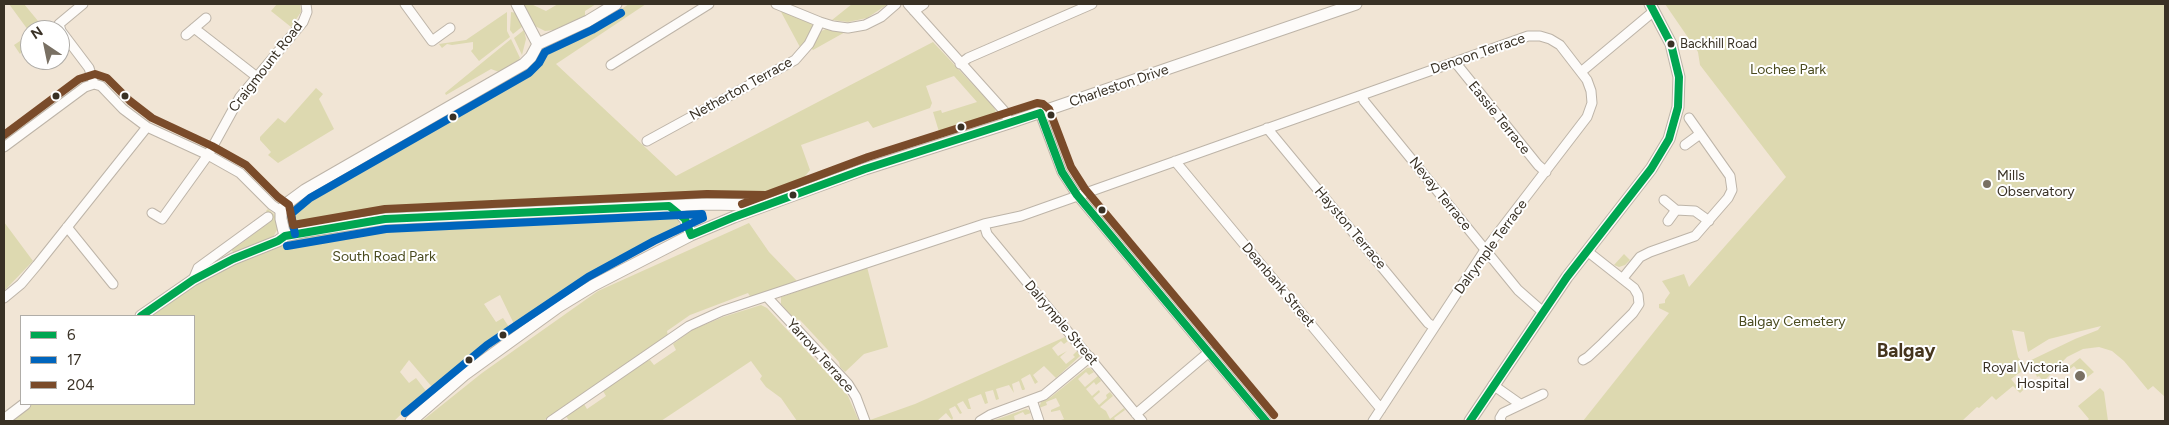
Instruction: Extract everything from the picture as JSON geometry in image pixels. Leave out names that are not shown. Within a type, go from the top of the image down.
[{"type":"street","points":[[83,4],[59,24],[61,31],[89,68],[94,84]]},
{"type":"street","name":"Craigmount Road","points":[[152,213],[162,219],[208,155],[231,111],[303,22],[307,12],[306,4]]},
{"type":"street","points":[[405,4],[432,41],[450,28]]},
{"type":"street","points":[[517,4],[538,44]]},
{"type":"street","points":[[285,236],[281,211],[286,204],[305,190],[524,64],[531,57],[538,44],[588,21],[616,4]]},
{"type":"street","points":[[611,65],[709,4]]},
{"type":"street","points":[[777,4],[820,22],[848,28],[865,24],[881,17],[896,4]]},
{"type":"street","points":[[924,4],[911,7],[960,64],[1005,112],[1009,123]]},
{"type":"street","points":[[960,64],[968,58],[1092,4]]},
{"type":"street","name":"Charleston Drive","points":[[411,421],[464,375],[558,307],[594,285],[715,224],[871,167],[1040,113],[1356,4]]},
{"type":"street","points":[[1470,421],[1543,312],[1587,251],[1656,162],[1674,123],[1679,92],[1677,62],[1671,44],[1652,7],[1581,72]]},
{"type":"street","points":[[186,35],[206,18]]},
{"type":"street","name":"Netherton Terrace","points":[[647,141],[795,60],[809,44],[820,22]]},
{"type":"street","points":[[194,28],[257,77]]},
{"type":"street","name":"Denoon Terrace","points":[[551,421],[690,326],[714,314],[984,224],[1021,216],[1528,36],[1540,36],[1560,45],[1581,72]]},
{"type":"street","name":"Eassie Terrace","points":[[1455,62],[1538,165],[1546,172]]},
{"type":"street","name":"Dalrymple Terrace","points":[[1373,421],[1486,250],[1587,117],[1592,103],[1591,91],[1581,72]]},
{"type":"street","points":[[4,147],[85,87],[94,84],[101,86],[123,109],[147,128],[208,155],[240,173],[272,205],[281,211]]},
{"type":"street","name":"Nevay Terrace","points":[[1362,95],[1364,101],[1518,290],[1543,312]]},
{"type":"street","points":[[1040,113],[1062,172],[1078,196],[1266,421]]},
{"type":"street","points":[[1623,278],[1640,258],[1650,252],[1687,240],[1700,232],[1728,198],[1732,190],[1730,176],[1689,118]]},
{"type":"street","points":[[4,298],[21,284],[147,128]]},
{"type":"street","name":"Hayston Terrace","points":[[1267,128],[1434,327]]},
{"type":"street","points":[[1685,144],[1700,134]]},
{"type":"street","name":"Deanbank Street","points":[[1175,161],[1381,409]]},
{"type":"street","points":[[1664,200],[1676,210],[1696,211],[1709,221]]},
{"type":"street","points":[[707,204],[712,212],[715,224]]},
{"type":"street","points":[[142,315],[193,280],[285,236],[385,220],[707,204],[766,205]]},
{"type":"street","points":[[669,206],[685,219],[691,235]]},
{"type":"street","points":[[1668,221],[1676,210]]},
{"type":"street","points":[[193,280],[198,268],[268,217]]},
{"type":"street","name":"Dalrymple Street","points":[[984,224],[987,234],[1139,418]]},
{"type":"street","points":[[67,227],[113,284]]},
{"type":"street","points":[[226,248],[233,260]]},
{"type":"street","points":[[1583,360],[1633,313],[1639,304],[1638,295],[1634,288],[1587,251]]},
{"type":"street","name":"Yarrow Terrace","points":[[767,296],[848,384],[856,397],[865,421]]},
{"type":"street","points":[[1139,418],[1209,352]]},
{"type":"street","points":[[980,421],[990,415],[1044,395],[1090,357]]},
{"type":"street","points":[[1493,385],[1520,404]]},
{"type":"street","points":[[1501,421],[1500,418],[1503,413],[1543,394]]},
{"type":"street","points":[[1032,400],[1039,421]]},
{"type":"street","points":[[4,420],[24,405]]},
{"type":"green space","points":[[9,4],[24,4],[37,20],[21,20]]},
{"type":"green space","points":[[277,4],[300,4],[301,12],[291,27],[271,11]]},
{"type":"green space","points":[[521,4],[531,4],[546,11],[558,4],[596,4],[585,11],[585,16],[554,30],[545,31],[535,26]]},
{"type":"green space","name":"South Road Park","points":[[629,4],[646,4],[556,64],[676,176],[933,42],[994,107],[997,115],[940,135],[933,112],[941,110],[942,113],[977,102],[954,76],[926,86],[932,103],[930,108],[873,128],[868,121],[801,145],[810,170],[798,185],[768,196],[678,200],[679,223],[677,230],[671,235],[663,236],[588,274],[514,324],[500,295],[484,304],[496,322],[503,318],[509,327],[432,387],[409,360],[400,372],[409,383],[416,378],[426,391],[394,421],[9,421],[31,405],[195,405],[195,315],[149,315],[177,295],[239,261],[287,243],[281,211],[531,57],[542,59],[566,40],[590,30]]},
{"type":"green space","points":[[852,4],[888,4],[867,18],[848,22],[832,20]]},
{"type":"green space","points":[[1665,4],[2165,4],[2165,397],[2153,386],[2148,390],[2124,361],[2112,351],[2099,347],[2083,349],[2067,357],[2046,379],[2042,380],[2039,376],[2037,377],[2032,366],[2022,371],[2011,379],[2019,389],[2030,380],[2032,382],[2020,393],[2013,386],[1996,400],[1992,396],[1979,408],[1977,407],[1964,421],[1583,421],[1669,313],[1659,308],[1659,304],[1665,303],[1670,293],[1662,281],[1684,274],[1689,287],[1786,177],[1700,65],[1698,52]],"holes":[[[2101,326],[2098,330],[2023,364],[2018,357],[2012,330],[2024,332],[2028,352],[2049,339]]]},
{"type":"green space","points":[[780,10],[811,23],[814,29],[801,49]]},
{"type":"green space","points":[[507,12],[507,31],[510,37],[479,61],[471,51],[473,49],[473,42],[447,44],[442,48],[439,44],[466,40]]},
{"type":"green space","points":[[511,12],[517,13],[523,26],[513,34],[510,30]]},
{"type":"green space","points":[[826,29],[847,31],[813,50],[811,48],[819,32]]},
{"type":"green space","points":[[524,30],[526,39],[522,55],[514,38]]},
{"type":"green space","points":[[511,39],[520,58],[515,64],[499,72],[491,69],[446,95],[445,93]]},
{"type":"green space","points":[[20,41],[20,54],[14,45]]},
{"type":"green space","points":[[316,88],[323,94],[319,99],[334,129],[278,163],[268,155],[271,152],[260,140],[260,137],[278,118],[285,123]]},
{"type":"green space","points":[[268,209],[274,214],[277,221],[277,230],[272,239],[236,254],[232,251],[231,247],[237,243],[239,245],[271,221],[266,211]]},
{"type":"green space","points":[[4,222],[33,261],[4,291]]},
{"type":"green space","points":[[749,223],[769,252],[797,281],[751,298],[748,293],[690,315],[667,331],[668,336],[543,421],[422,421],[482,373],[598,291]]},
{"type":"green space","points":[[1624,254],[1630,260],[1625,265],[1619,267],[1614,265]]},
{"type":"green space","points":[[867,267],[888,347],[864,354],[845,372],[840,367],[839,362],[800,320],[794,319],[781,304],[781,297]]},
{"type":"green space","points":[[761,305],[767,308],[848,396],[859,421],[797,421],[781,398],[766,387],[760,379],[762,376],[751,361],[661,421],[569,421],[566,416],[584,404],[587,409],[606,396],[603,391],[647,361],[650,360],[654,365],[676,350],[673,344],[692,330],[723,317]]},
{"type":"green space","points":[[1065,337],[1068,341],[1064,344],[1061,341],[1052,348],[1058,356],[1067,351],[1060,357],[1066,364],[1075,357],[1073,355],[1077,351],[1080,356],[1056,378],[1044,366],[1033,375],[1038,382],[1035,384],[1030,374],[1021,379],[1024,390],[1022,390],[1019,381],[1012,384],[1014,393],[1009,385],[996,389],[999,399],[996,400],[993,390],[985,392],[988,403],[985,404],[981,394],[968,399],[971,409],[968,409],[963,401],[957,404],[962,413],[960,414],[955,406],[949,409],[952,420],[946,413],[937,421],[870,420],[915,404]]},
{"type":"green space","points":[[2080,358],[2094,372],[2085,379],[2074,366],[2068,371],[2066,369]]},
{"type":"green space","points":[[1087,368],[1094,372],[1089,375],[1086,372],[1078,379],[1085,387],[1098,376],[1101,381],[1096,385],[1094,382],[1086,389],[1092,396],[1099,390],[1100,392],[1093,398],[1099,405],[1107,398],[1106,395],[1110,392],[1113,396],[1100,407],[1106,411],[1110,419],[1124,408],[1125,410],[1114,418],[1116,421],[1058,421],[1064,419],[1060,410],[1051,412],[1051,410],[1060,406],[1056,398],[1046,402],[1047,405],[1039,408],[1041,402],[1051,397]]},
{"type":"green space","points":[[2100,388],[2104,392],[2108,421],[2087,421],[2089,419],[2078,406]]},
{"type":"green space","points":[[1026,409],[1031,413],[1025,415],[1023,412],[1014,416],[1015,421],[992,421]]},
{"type":"transit line","name":"6","points":[[1470,421],[1567,277],[1651,169],[1669,139],[1678,107],[1679,77],[1671,44],[1650,4]]},
{"type":"transit line","name":"17","points":[[295,234],[291,214],[310,198],[529,73],[539,63],[545,52],[592,30],[621,13]]},
{"type":"transit line","name":"204","points":[[4,135],[79,79],[95,74],[107,78],[130,101],[152,118],[212,146],[246,165],[278,197],[289,205],[293,225],[385,209],[707,194],[766,195]]},
{"type":"transit line","name":"204","points":[[742,204],[868,157],[1037,103],[1043,104],[1049,109],[1071,167],[1085,189],[1274,415]]},
{"type":"transit line","name":"6","points":[[1040,113],[1062,172],[1077,195],[1266,421]]},
{"type":"transit line","name":"6","points":[[142,315],[193,280],[233,259],[278,241],[285,236],[385,219],[669,206],[685,219],[691,235],[734,217],[865,169],[1040,113]]},
{"type":"transit line","name":"17","points":[[287,246],[386,229],[702,214],[703,218],[654,241],[588,277],[487,345],[405,413]]},
{"type":"place","name":"Backhill Road","points":[[1671,44]]},
{"type":"place","name":"Mills Observatory","points":[[1987,184]]},
{"type":"place","name":"Royal Victoria Hospital","points":[[2080,376]]},
{"type":"district","name":"Balgay","points":[[1906,351]]},
{"type":"park label","name":"Lochee Park","points":[[1788,70]]},
{"type":"park label","name":"Balgay Cemetery","points":[[1792,322]]}]
